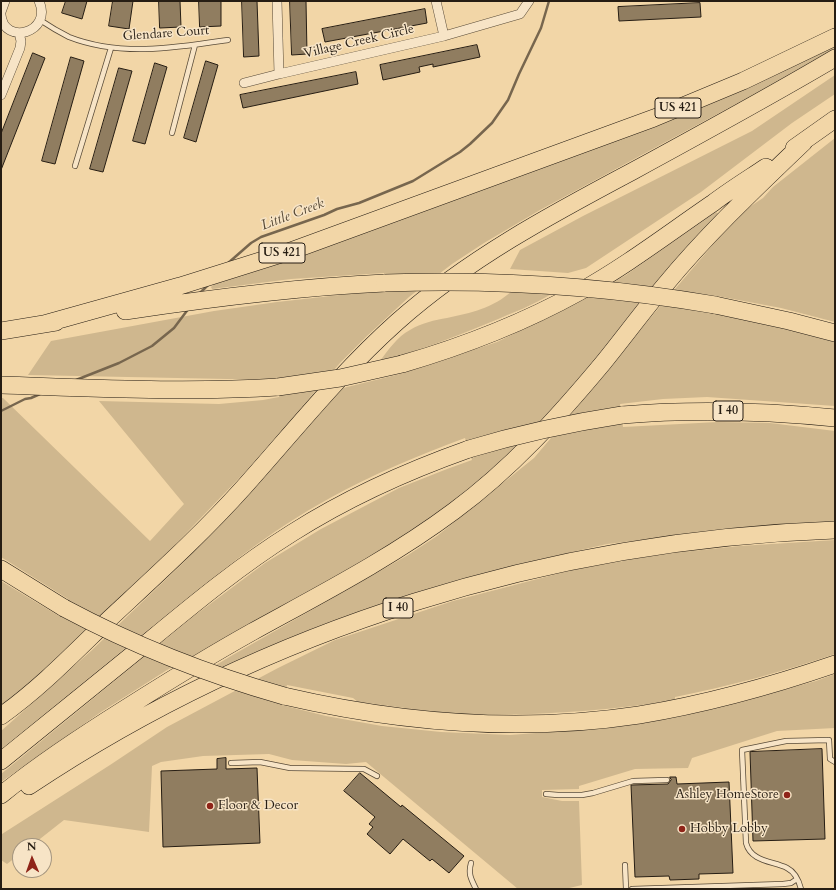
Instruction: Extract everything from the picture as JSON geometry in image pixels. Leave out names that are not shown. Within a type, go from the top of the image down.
[{"type":"highway","name":"US 421","points":[[1,331],[44,324],[180,286],[303,246],[654,118],[749,78],[835,37]]},
{"type":"highway","points":[[5,715],[72,656],[178,556],[225,507],[351,366],[398,321],[426,297],[475,261],[535,224],[713,127],[835,58]]},
{"type":"highway","points":[[1,385],[175,390],[278,387],[340,378],[402,364],[455,348],[492,334],[580,292],[634,258],[713,202],[804,142],[835,119]]},
{"type":"highway","points":[[1,795],[19,780],[84,734],[165,683],[376,563],[456,510],[506,468],[550,424],[605,361],[691,255],[746,196],[804,142]]},
{"type":"highway","points":[[44,324],[252,293],[385,283],[473,281],[544,284],[643,294],[715,305],[789,321],[835,333]]},
{"type":"highway","name":"I 40","points":[[1,761],[188,609],[265,551],[320,516],[377,486],[406,473],[469,449],[529,432],[560,425],[622,415],[679,411],[711,411],[792,414],[835,418]]},
{"type":"highway","name":"I 40","points":[[1,805],[80,753],[164,707],[208,685],[280,652],[333,631],[431,597],[524,572],[618,552],[720,538],[835,530]]},
{"type":"highway","points":[[1,569],[64,608],[119,636],[178,662],[284,696],[349,710],[413,719],[478,724],[542,724],[606,719],[670,709],[758,688],[835,664]]},
{"type":"highway","points":[[1,572],[17,580]]},
{"type":"street","points":[[1,12],[5,1]]},
{"type":"street","points":[[1,15],[7,28],[18,33],[30,31],[40,20],[42,11],[39,1]]},
{"type":"street","points":[[277,1],[279,74]]},
{"type":"street","points":[[436,1],[444,36]]},
{"type":"street","name":"Village Creek Circle","points":[[244,83],[444,36],[520,14],[529,1]]},
{"type":"street","points":[[1,95],[20,48],[21,41],[18,33]]},
{"type":"lane","name":"Glendare Court","points":[[40,20],[58,32],[70,37],[111,48],[139,50],[195,45],[228,40]]},
{"type":"lane","points":[[172,133],[195,45]]},
{"type":"lane","points":[[75,166],[111,48]]},
{"type":"lane","points":[[801,889],[797,879],[788,868],[760,859],[750,853],[748,849],[746,843],[742,750],[786,741],[829,740],[830,759],[835,762]]},
{"type":"lane","points":[[231,763],[260,762],[290,768],[364,769],[377,776]]},
{"type":"lane","points":[[546,794],[582,795],[594,793],[633,781],[668,780]]},
{"type":"lane","points":[[471,863],[469,875],[476,889]]},
{"type":"lane","points":[[626,865],[626,889]]},
{"type":"lane","points":[[632,889],[783,884],[791,883],[797,879]]},
{"type":"shaded area","points":[[835,44],[835,48],[745,99],[540,210],[484,243],[452,264],[409,297],[340,363],[245,472],[169,551],[164,559],[1,708],[1,581],[59,616],[68,599],[1,557],[1,398],[3,398],[150,541],[184,504],[99,401],[219,404],[279,397],[277,380],[28,375],[51,341],[214,311],[277,302],[385,290],[384,273],[291,279],[212,289],[211,287],[214,284]]},
{"type":"shaded area","points":[[835,75],[835,94],[792,123],[701,192],[586,268],[568,273],[510,269],[520,250],[583,216],[752,131]]},
{"type":"shaded area","points":[[835,138],[835,322],[781,308],[717,296],[713,312],[835,339],[835,406],[707,397],[663,399],[620,404],[623,427],[718,422],[770,423],[835,431],[835,523],[684,535],[607,544],[538,560],[415,595],[272,647],[198,678],[196,677],[408,555],[437,536],[534,458],[717,240],[748,208],[763,198],[773,187]]},
{"type":"shaded area","points":[[716,212],[720,215],[571,391],[518,449],[460,499],[377,555],[167,670],[101,712],[1,782],[1,774],[194,616],[265,563],[321,529],[399,488],[472,460],[465,438],[379,473],[346,489],[308,511],[266,538],[225,569],[1,749],[1,731],[91,651],[183,563],[339,389],[404,373],[497,342],[587,298],[626,275]]},
{"type":"shaded area","points":[[512,291],[553,293],[523,309],[464,333],[380,361],[397,340],[405,333],[419,325],[481,309],[497,302]]},
{"type":"shaded area","points":[[835,540],[835,654],[756,678],[675,697],[675,701],[543,714],[490,715],[424,710],[358,702],[353,698],[287,685],[282,705],[326,716],[382,726],[441,732],[510,735],[614,727],[728,704],[816,681],[835,674],[835,728],[777,731],[692,758],[688,768],[635,769],[579,786],[579,789],[542,790],[542,797],[562,801],[579,801],[582,885],[565,889],[518,889],[366,762],[346,764],[292,760],[269,754],[203,756],[161,762],[152,766],[149,832],[64,820],[41,838],[12,838],[12,860],[7,864],[1,860],[2,834],[167,727],[278,668],[335,640],[453,601],[572,570],[663,554],[740,546]]},
{"type":"building","points":[[66,1],[87,1],[82,19],[62,13]]},
{"type":"building","points":[[113,1],[133,1],[129,29],[109,26]]},
{"type":"building","points":[[159,1],[180,1],[181,27],[160,28]]},
{"type":"building","points":[[199,1],[221,1],[221,26],[200,27]]},
{"type":"building","points":[[242,1],[257,1],[259,56],[244,57]]},
{"type":"building","points":[[290,1],[306,1],[307,54],[292,55]]},
{"type":"building","points":[[700,3],[701,17],[619,21],[618,7]]},
{"type":"building","points":[[425,9],[427,23],[325,42],[322,29]]},
{"type":"building","points":[[477,45],[480,57],[433,67],[433,64],[419,67],[420,72],[383,80],[380,65]]},
{"type":"building","points":[[33,53],[45,58],[1,170],[1,134]]},
{"type":"building","points":[[71,57],[84,61],[55,164],[42,161]]},
{"type":"building","points":[[206,61],[218,65],[196,142],[184,138]]},
{"type":"building","points":[[155,63],[167,67],[145,144],[133,141]]},
{"type":"building","points":[[119,68],[132,71],[103,172],[90,169]]},
{"type":"building","points":[[356,72],[358,84],[243,108],[240,95]]},
{"type":"building","name":"Ashley HomeStore","points":[[822,749],[825,839],[753,841],[750,752]]},
{"type":"building","name":"Floor & Decor","points":[[226,758],[226,769],[257,768],[260,843],[163,847],[161,771],[217,769],[217,759]]},
{"type":"building","points":[[360,773],[464,856],[449,873],[432,859],[430,861],[403,839],[390,854],[367,834],[373,827],[369,824],[375,817],[344,791]]},
{"type":"building","name":"Hobby Lobby","points":[[670,777],[676,777],[677,784],[729,782],[733,873],[699,874],[699,879],[670,880],[669,876],[635,877],[631,785],[668,784],[671,780]]},
{"type":"waterway","name":"Little Creek","points":[[227,264],[251,243],[261,237],[337,209],[359,203],[413,181],[460,152],[470,144],[492,123],[508,100],[541,28],[549,1]]},
{"type":"waterway","name":"Little Creek","points":[[200,293],[208,285]]},
{"type":"waterway","name":"Little Creek","points":[[76,380],[119,363],[152,346],[174,328],[189,308]]},
{"type":"waterway","name":"Little Creek","points":[[1,411],[25,399],[40,394]]},
{"type":"place","name":"Ashley HomeStore","points":[[787,795]]},
{"type":"place","name":"Floor & Decor","points":[[210,806]]},
{"type":"place","name":"Hobby Lobby","points":[[682,829]]}]
